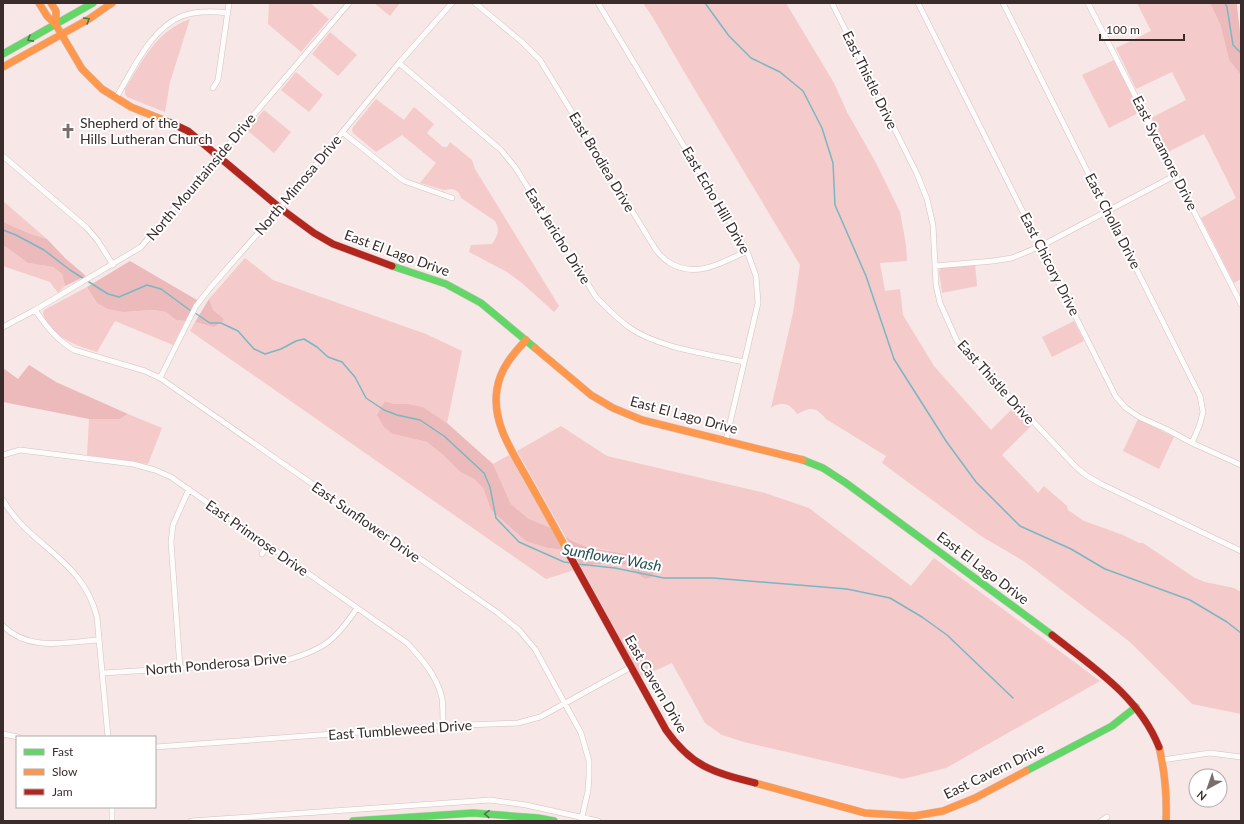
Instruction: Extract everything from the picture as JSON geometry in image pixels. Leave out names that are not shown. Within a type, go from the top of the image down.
[{"type":"street","name":"East El Lago Drive","points":[[40,3],[47,16],[56,25],[82,69],[102,89],[131,106],[183,128],[219,156],[280,208],[314,233],[333,244],[446,284],[471,296],[481,302],[591,395],[613,408],[642,420],[792,456],[814,464],[833,474],[1117,686],[1136,707],[1153,735],[1162,760],[1167,794],[1166,821]]},
{"type":"street","name":"East El Lago Drive","points":[[51,3],[56,11],[56,25]]},
{"type":"street","points":[[3,54],[93,3]]},
{"type":"street","points":[[3,67],[89,19],[112,3]]},
{"type":"street","points":[[213,88],[218,80],[229,3]]},
{"type":"street","name":"North Mountainside Drive","points":[[3,327],[130,255],[144,244],[349,3]]},
{"type":"street","name":"North Mimosa Drive","points":[[160,378],[196,306],[452,3]]},
{"type":"street","name":"East Brodiea Drive","points":[[475,3],[522,42],[540,60],[656,250],[670,263],[687,270],[701,270],[713,267],[747,250]]},
{"type":"street","name":"East Echo Hill Drive","points":[[598,3],[747,250],[756,276],[758,303],[726,440]]},
{"type":"street","name":"East Thistle Drive","points":[[832,3],[917,174],[927,198],[933,225],[936,285],[940,303],[957,341],[1076,467],[1087,476],[1241,551]]},
{"type":"street","name":"East Chicory Drive","points":[[918,3],[1116,397],[1126,408],[1139,416],[1192,443],[1241,465]]},
{"type":"street","name":"East Cholla Drive","points":[[1003,3],[1200,396],[1203,412],[1192,443]]},
{"type":"street","name":"East Sycamore Drive","points":[[1088,3],[1241,304]]},
{"type":"street","points":[[116,98],[144,51],[158,33],[170,23],[182,16],[193,13],[228,13]]},
{"type":"street","name":"East Jericho Drive","points":[[400,63],[501,150],[515,167],[549,224],[596,297],[612,314],[631,328],[656,341],[744,362]]},
{"type":"street","points":[[342,132],[394,174],[404,180],[452,198]]},
{"type":"street","points":[[3,156],[80,221],[98,241],[113,265]]},
{"type":"street","points":[[935,266],[1012,258],[1040,246],[1176,175]]},
{"type":"street","name":"East Sunflower Drive","points":[[35,310],[46,327],[66,345],[74,350],[138,369],[160,378],[498,613],[520,630],[535,649],[581,733],[589,761],[588,791],[581,819]]},
{"type":"street","name":"East Cavern Drive","points":[[526,340],[508,361],[497,383],[496,409],[504,436],[674,742],[692,759],[704,767],[717,774],[865,813],[882,816],[914,816],[944,811],[975,798],[1112,726],[1136,707]]},
{"type":"street","name":"East Primrose Drive","points":[[3,455],[20,450],[133,464],[155,470],[171,477],[407,644],[423,660],[435,679],[442,698],[443,726]]},
{"type":"street","points":[[180,668],[171,542],[173,525],[189,489]]},
{"type":"street","points":[[3,500],[9,511],[78,577],[94,603],[103,673],[108,736]]},
{"type":"street","points":[[262,554],[267,546]]},
{"type":"street","name":"North Ponderosa Drive","points":[[103,673],[280,662],[304,656],[326,645],[335,637],[344,628],[357,608]]},
{"type":"street","points":[[3,626],[16,636],[32,643],[41,644],[99,640]]},
{"type":"street","name":"East Tumbleweed Drive","points":[[156,747],[443,726],[518,723],[540,717],[631,667]]},
{"type":"street","points":[[3,734],[16,737]]},
{"type":"street","points":[[1162,760],[1210,753],[1241,757]]},
{"type":"street","points":[[192,821],[490,800],[526,804],[581,819],[598,821]]},
{"type":"street","points":[[112,808],[112,821]]},
{"type":"street","points":[[354,821],[473,813],[554,821]]},
{"type":"street","points":[[1101,821],[1107,817]]},
{"type":"shaded area","points":[[269,3],[310,3],[329,19],[301,52],[268,24]]},
{"type":"shaded area","points":[[374,3],[400,3],[390,16]]},
{"type":"shaded area","points":[[643,3],[786,3],[834,83],[847,112],[876,163],[900,212],[906,245],[907,261],[880,263],[885,291],[900,289],[903,315],[934,366],[991,430],[1014,407],[1031,426],[1002,455],[1038,493],[1044,486],[1067,506],[1068,510],[1084,521],[1123,535],[1139,543],[1143,543],[1195,578],[1205,582],[1234,588],[1241,592],[1241,714],[1192,704],[1130,642],[1025,562],[981,536],[882,463],[886,456],[826,419],[816,410],[809,409],[797,414],[786,404],[778,404],[771,408],[793,313],[800,265]]},
{"type":"shaded area","points":[[1137,3],[1210,3],[1220,24],[1229,60],[1241,75],[1241,279],[1234,283],[1201,218],[1236,198],[1204,134],[1168,152],[1151,118],[1186,100],[1172,72],[1136,89],[1116,48],[1151,31]]},
{"type":"shaded area","points":[[1210,3],[1237,3],[1241,33],[1241,75],[1229,60],[1220,24]]},
{"type":"shaded area","points":[[190,19],[170,82],[165,112],[127,97],[125,94],[125,89],[145,57],[159,39],[168,31]]},
{"type":"shaded area","points":[[330,32],[357,55],[338,76],[312,54]]},
{"type":"shaded area","points":[[1114,60],[1140,112],[1109,128],[1082,75]]},
{"type":"shaded area","points":[[296,72],[323,95],[309,112],[281,90]]},
{"type":"shaded area","points":[[376,99],[404,120],[414,107],[434,124],[427,133],[443,147],[447,147],[450,142],[472,160],[475,169],[559,306],[554,312],[522,283],[507,272],[469,252],[471,245],[492,244],[498,232],[497,224],[495,221],[461,198],[459,193],[455,190],[444,190],[420,183],[436,163],[402,135],[376,152],[353,133],[353,127]]},
{"type":"shaded area","points":[[264,110],[291,132],[274,153],[247,130]]},
{"type":"shaded area","points":[[3,201],[47,239],[3,222]]},
{"type":"shaded area","points":[[3,222],[47,239],[65,258],[86,276],[65,286],[62,274],[53,267],[28,263],[3,245]]},
{"type":"shaded area","points":[[3,245],[28,263],[53,267],[62,274],[65,286],[58,293],[50,282],[3,266]]},
{"type":"shaded area","points":[[245,258],[273,280],[426,334],[462,351],[447,423],[423,407],[409,404],[394,404],[385,401],[393,434],[427,442],[460,472],[474,479],[483,488],[491,510],[548,548],[563,550],[574,570],[546,579],[190,331],[195,322],[214,327],[222,317],[213,310],[209,299]]},
{"type":"shaded area","points":[[130,261],[197,300],[185,321],[176,320],[166,312],[154,310],[124,312],[108,309],[97,303],[87,287]]},
{"type":"shaded area","points":[[975,264],[977,286],[942,293],[939,271],[943,266]]},
{"type":"shaded area","points":[[87,287],[97,303],[124,312],[154,310],[166,312],[176,320],[185,321],[173,345],[115,321],[97,352],[72,343],[60,336],[50,326],[44,317],[44,310]]},
{"type":"shaded area","points":[[209,299],[213,310],[224,320],[214,327],[195,322]]},
{"type":"shaded area","points":[[1074,321],[1084,341],[1052,357],[1042,337]]},
{"type":"shaded area","points":[[29,365],[56,382],[128,414],[120,419],[89,419],[3,402],[3,368],[18,379]]},
{"type":"shaded area","points":[[385,401],[394,404],[409,404],[423,407],[447,423],[493,464],[511,504],[529,519],[551,528],[563,550],[548,548],[526,541],[491,510],[483,488],[474,479],[460,472],[427,442],[393,434],[384,427],[377,415]]},
{"type":"shaded area","points":[[128,414],[162,428],[148,464],[87,455],[89,419],[120,419]]},
{"type":"shaded area","points":[[1138,419],[1174,437],[1159,469],[1123,451]]},
{"type":"shaded area","points":[[561,426],[607,456],[765,493],[809,508],[911,586],[934,558],[1100,681],[946,768],[903,779],[744,742],[722,735],[705,723],[672,663],[641,677],[581,567],[598,564],[625,565],[645,579],[650,578],[655,573],[636,556],[581,545],[565,536],[517,451]]},
{"type":"shaded area","points":[[509,455],[551,528],[529,519],[511,504],[493,464]]},
{"type":"shaded area","points":[[565,536],[591,548],[639,558],[655,569],[655,573],[650,578],[645,579],[625,565],[598,564],[581,567]]},
{"type":"waterway","points":[[705,3],[729,36],[751,58],[780,72],[803,91],[822,128],[833,163],[835,205],[866,276],[894,359],[946,441],[976,482],[1020,526],[1071,549],[1105,569],[1190,600],[1227,622],[1241,633]]},
{"type":"waterway","points":[[1225,3],[1227,7],[1233,45],[1241,53]]},
{"type":"waterway","name":"Sunflower Wash","points":[[3,230],[16,235],[44,250],[70,270],[108,294],[119,297],[147,285],[161,289],[191,311]]},
{"type":"waterway","name":"Sunflower Wash","points":[[195,313],[210,323],[221,323],[238,331],[254,349],[265,354],[304,339],[317,347],[328,357],[342,362],[355,377],[366,398],[384,410],[397,415],[420,420],[444,436],[484,473],[490,487],[496,518],[519,542],[564,562],[572,563]]},
{"type":"waterway","name":"Sunflower Wash","points":[[577,564],[615,568],[664,578],[713,578],[847,589],[890,598],[922,617],[947,635],[1013,698]]},
{"type":"traffic: fast","points":[[3,54],[93,3]]},
{"type":"traffic: fast","points":[[392,266],[446,284],[481,303],[535,348]]},
{"type":"traffic: fast","points":[[803,460],[823,468],[846,483],[1052,635]]},
{"type":"traffic: fast","points":[[1026,771],[1112,726],[1136,707]]},
{"type":"traffic: fast","points":[[353,821],[473,813],[538,818],[554,821]]},
{"type":"traffic: slow","points":[[39,3],[47,16],[56,25],[82,69],[102,89],[131,107],[171,123]]},
{"type":"traffic: slow","points":[[51,3],[56,11],[56,25]]},
{"type":"traffic: slow","points":[[3,67],[89,19],[112,3]]},
{"type":"traffic: slow","points":[[526,340],[512,356],[501,375],[497,389],[496,402],[498,415],[501,428],[512,452],[570,556]]},
{"type":"traffic: slow","points":[[535,348],[591,395],[613,408],[642,420],[803,460]]},
{"type":"traffic: slow","points":[[1159,747],[1165,784],[1166,821]]},
{"type":"traffic: slow","points":[[755,783],[865,813],[914,816],[943,811],[975,798],[1026,771]]},
{"type":"traffic: jam","points":[[171,123],[188,131],[280,208],[314,233],[333,244],[392,266]]},
{"type":"traffic: jam","points":[[570,556],[666,730],[685,752],[704,766],[715,771],[755,783]]},
{"type":"traffic: jam","points":[[1052,635],[1099,671],[1127,698],[1140,713],[1159,747]]},
{"type":"place","name":"Shepherd of the Hills Lutheran Church","points":[[68,131]]}]
